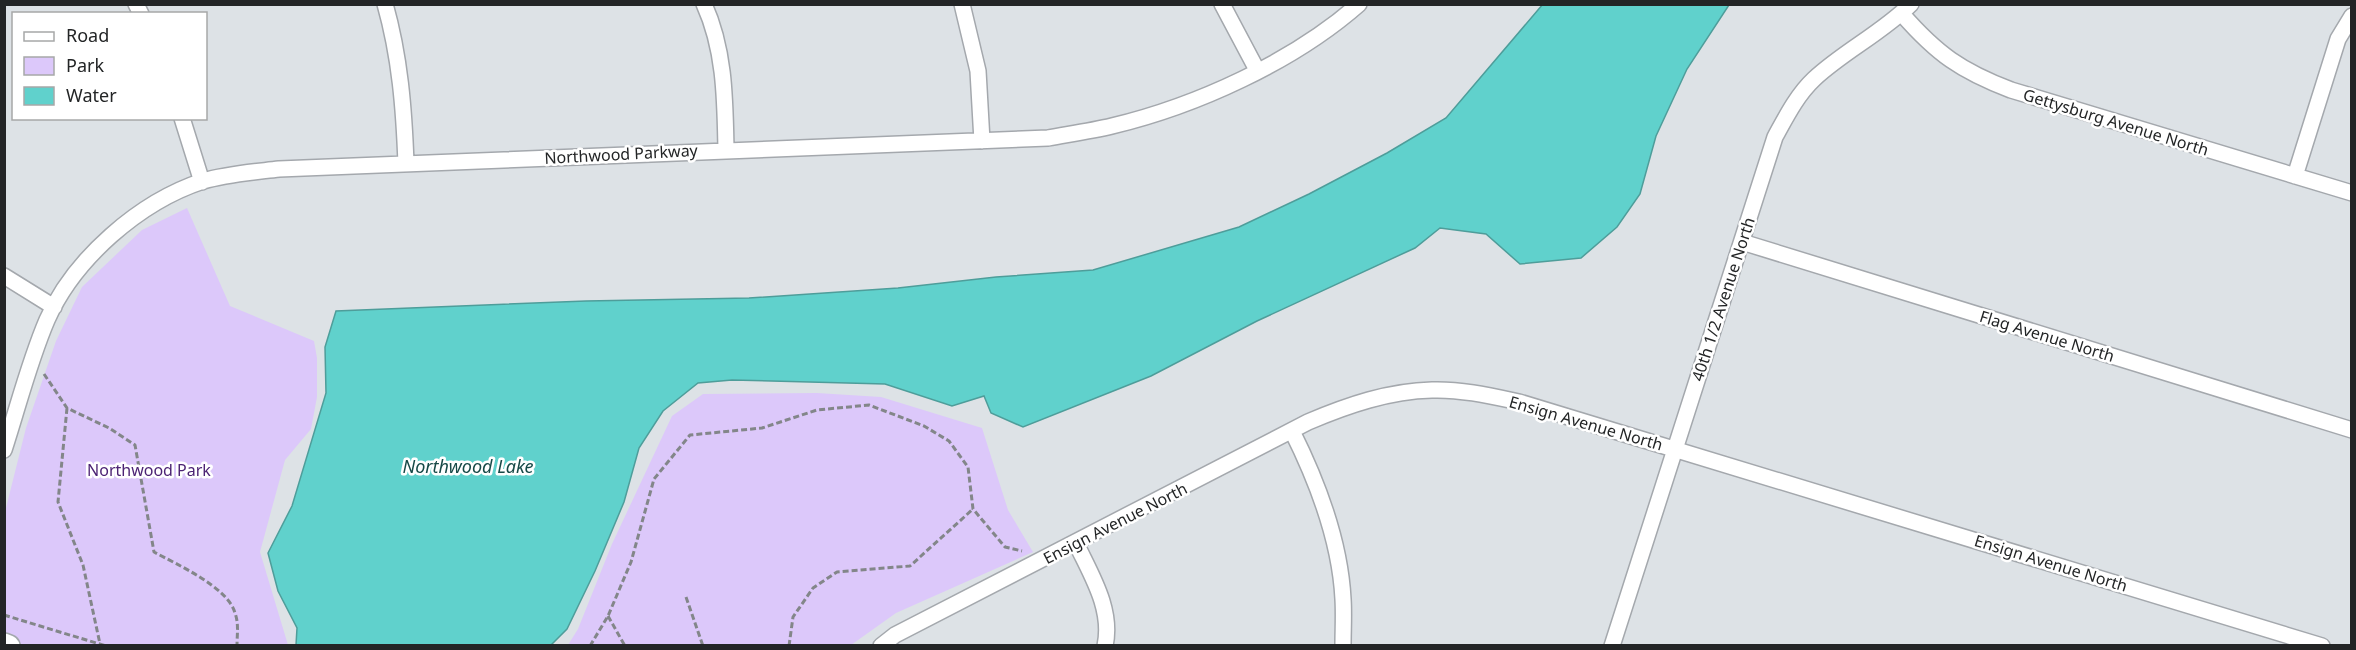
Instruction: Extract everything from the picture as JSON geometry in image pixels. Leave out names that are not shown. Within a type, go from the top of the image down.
[{"type":"street","points":[[385,4],[395,39],[400,71],[406,164]]},
{"type":"street","points":[[704,4],[719,50],[724,84],[726,150]]},
{"type":"street","points":[[963,4],[978,71],[982,141]]},
{"type":"street","points":[[1222,4],[1257,70]]},
{"type":"street","name":"Northwood Parkway","points":[[4,450],[33,357],[54,307],[68,283],[95,251],[126,222],[160,200],[202,182],[238,174],[279,169],[1048,138],[1113,126],[1176,106],[1257,70],[1295,50],[1359,4]]},
{"type":"street","name":"Gettysburg Avenue North","points":[[1907,9],[1925,40],[1952,63],[1980,78],[2011,90],[2352,193]]},
{"type":"street","name":"40th 1/2 Avenue North","points":[[1612,645],[1775,137],[1792,106],[1813,80],[1907,9]]},
{"type":"street","points":[[2295,176],[2338,39],[2352,16]]},
{"type":"street","points":[[183,120],[202,182]]},
{"type":"street","name":"Flag Avenue North","points":[[1742,242],[2352,430]]},
{"type":"street","points":[[4,276],[54,307]]},
{"type":"street","name":"Ensign Avenue North","points":[[880,645],[895,635],[1292,431],[1348,405],[1389,395],[1433,390],[1476,393],[1519,402],[2322,645]]},
{"type":"street","points":[[1292,431],[1323,501],[1336,550],[1343,598],[1343,645]]},
{"type":"street","points":[[1076,543],[1106,610],[1106,645]]},
{"type":"street","points":[[4,644],[9,645]]},
{"type":"path","points":[[33,357],[68,408],[109,428],[135,445],[154,552],[226,596],[235,610],[238,626],[237,645]]},
{"type":"path","points":[[591,645],[608,616],[631,562],[654,479],[690,435],[762,428],[817,410],[869,405],[924,426],[949,441],[968,467],[973,509],[1005,547],[1023,551],[1029,567]]},
{"type":"path","points":[[68,408],[58,502],[83,565],[100,644]]},
{"type":"path","points":[[789,645],[793,617],[813,588],[837,573],[910,566],[973,509]]},
{"type":"path","points":[[686,597],[704,645]]},
{"type":"path","points":[[4,615],[106,645]]},
{"type":"path","points":[[608,616],[625,645]]},
{"type":"green space","name":"Northwood Park","points":[[187,208],[230,306],[314,341],[317,358],[317,397],[311,429],[285,460],[260,552],[288,645],[5,646],[5,512],[26,428],[56,341],[82,287],[142,230]]},
{"type":"green space","points":[[817,393],[881,397],[982,428],[1008,510],[1033,552],[896,613],[851,645],[568,645],[578,629],[612,544],[672,416],[703,394]]},
{"type":"water","name":"Northwood Lake","points":[[1543,4],[1729,5],[1687,69],[1656,136],[1640,194],[1617,227],[1581,258],[1520,264],[1486,234],[1440,228],[1415,248],[1257,321],[1151,376],[1023,427],[991,413],[984,396],[952,406],[885,384],[732,380],[698,383],[663,411],[639,448],[624,502],[595,571],[567,629],[551,645],[296,645],[297,628],[278,591],[268,553],[292,506],[326,393],[325,347],[336,311],[586,301],[749,298],[898,288],[996,277],[1093,270],[1239,227],[1387,153],[1446,118]]}]
